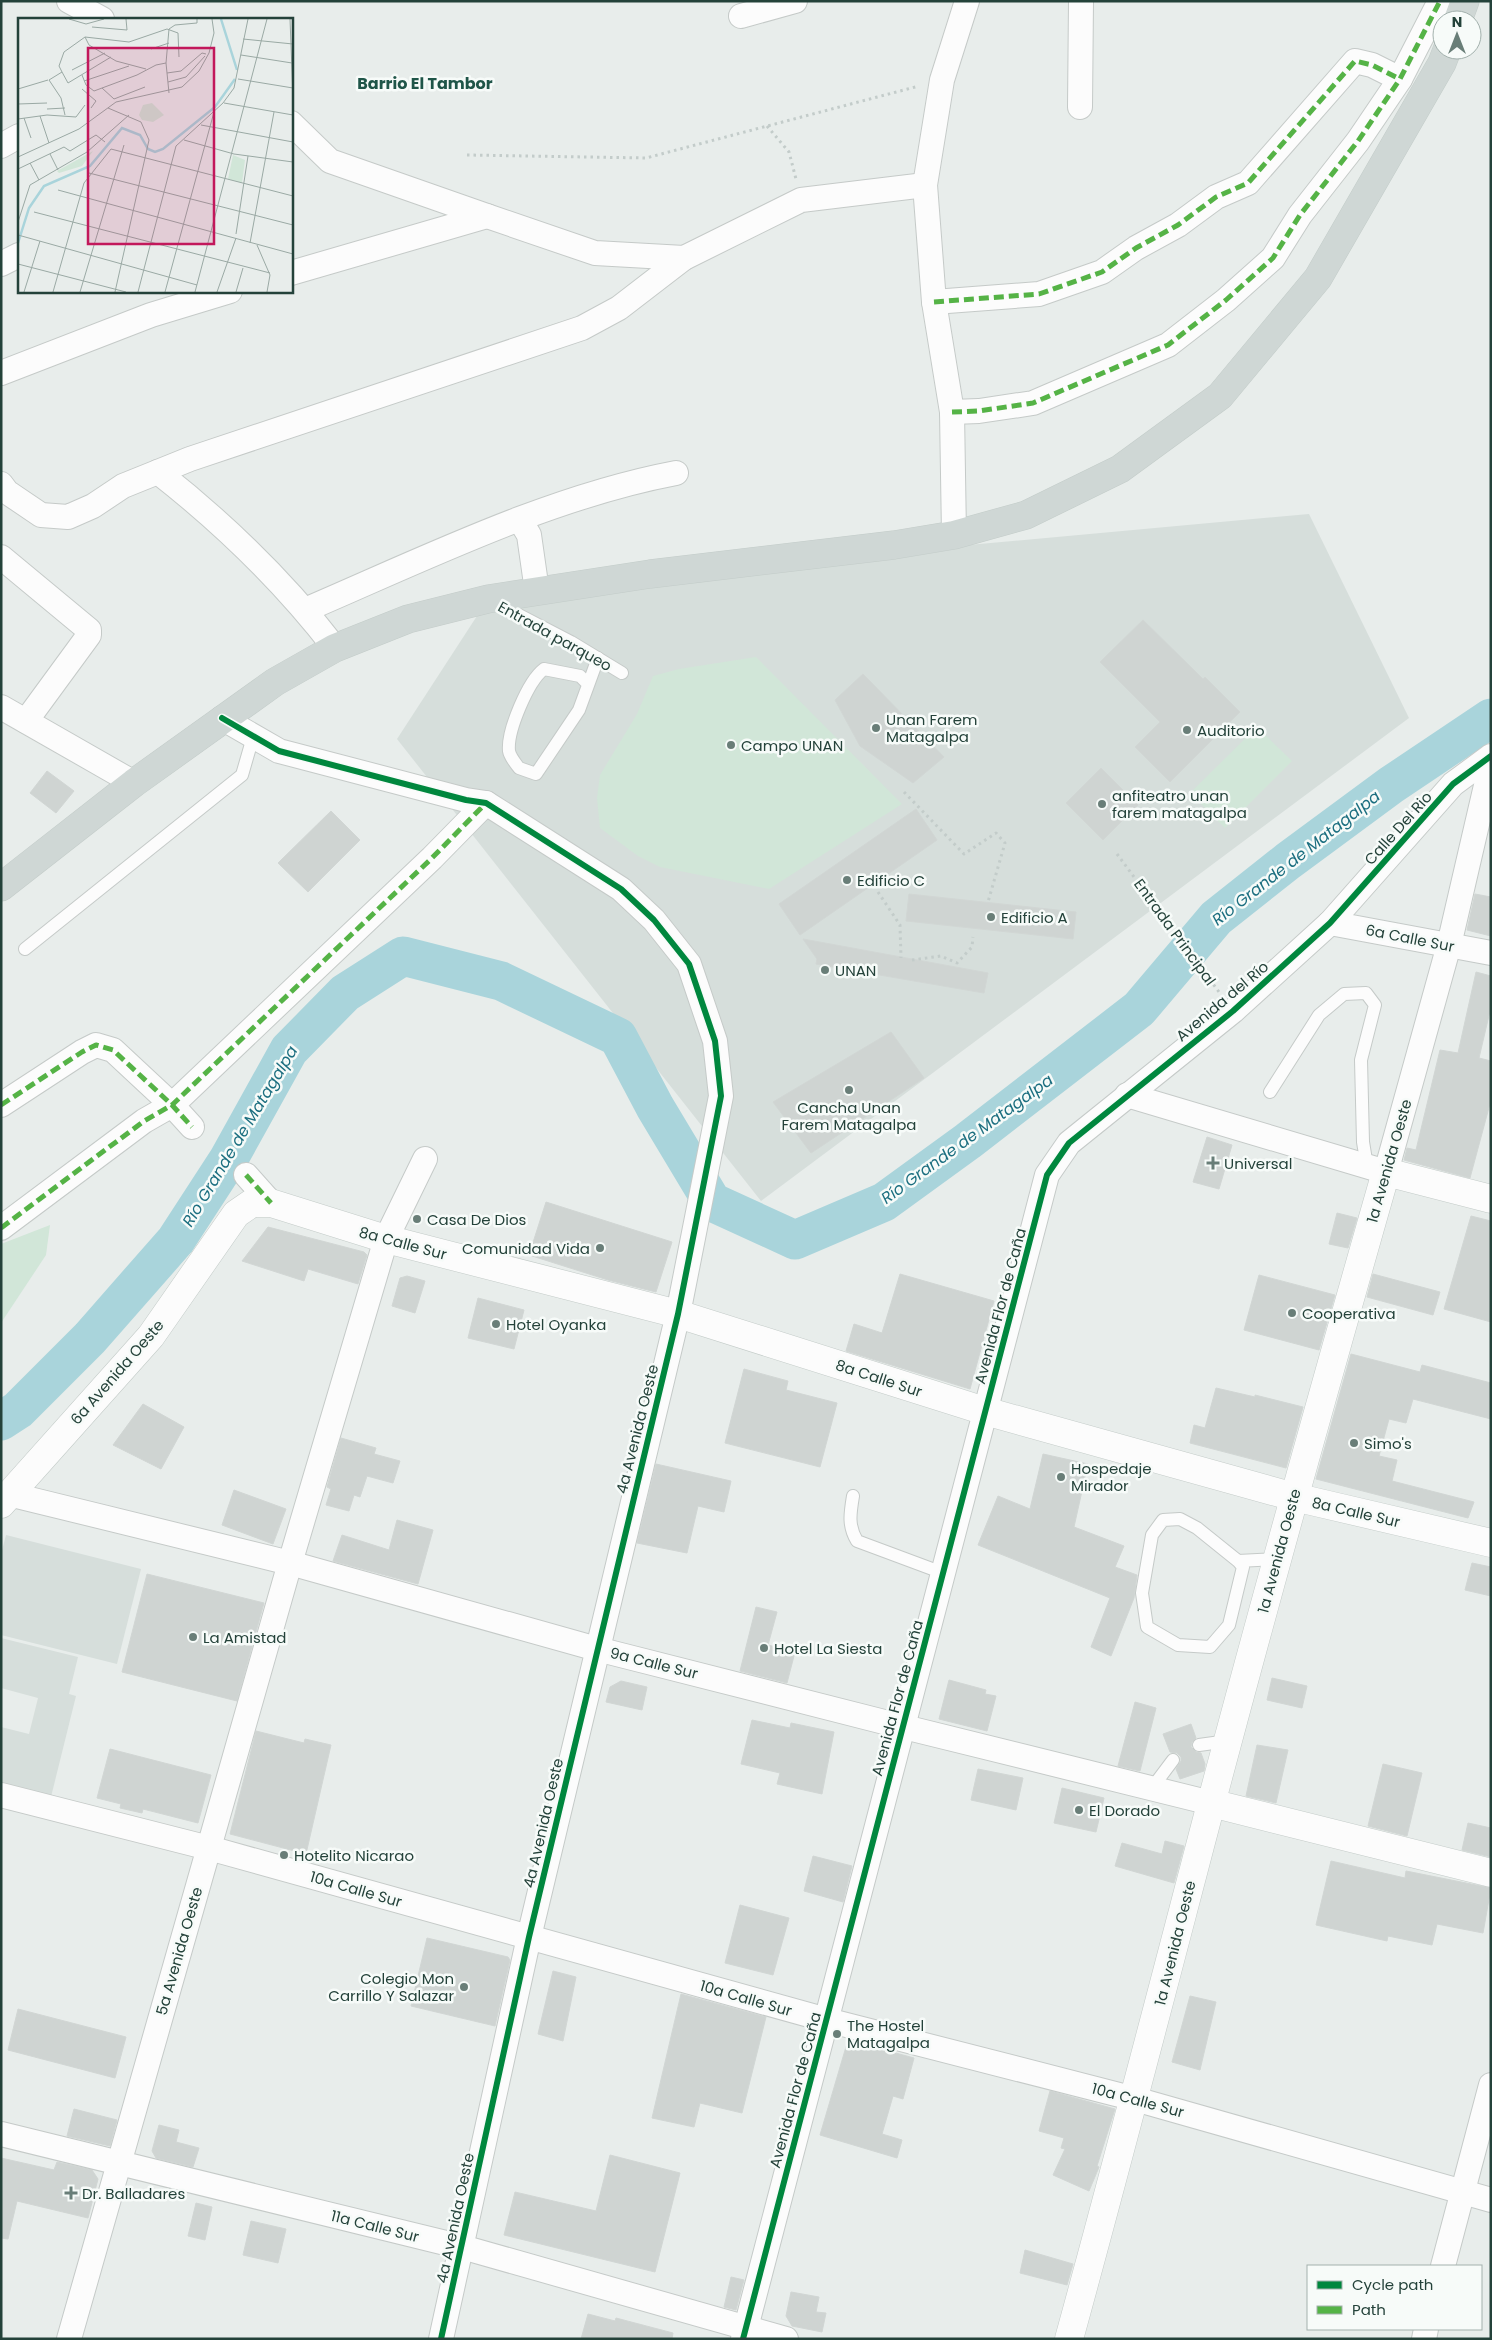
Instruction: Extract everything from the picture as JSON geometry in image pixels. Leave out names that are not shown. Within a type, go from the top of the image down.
[{"type":"main road","points":[[1,887],[134,783],[280,678],[334,648],[408,618],[488,599],[537,591],[650,574],[894,545],[954,535],[1026,515],[1120,469],[1220,396],[1318,278],[1443,60]]},
{"type":"street","points":[[69,1],[100,18]]},
{"type":"street","points":[[741,16],[795,1]]},
{"type":"street","points":[[954,535],[952,412],[934,302],[925,184],[942,80],[967,1]]},
{"type":"street","points":[[1080,107],[1081,1]]},
{"type":"street","points":[[952,412],[979,411],[1033,403],[1168,345],[1226,300],[1273,258],[1300,215],[1358,142],[1400,79],[1440,1]]},
{"type":"street","points":[[934,302],[1039,294],[1102,272],[1136,248],[1178,226],[1216,197],[1248,183],[1355,61],[1372,65],[1400,79]]},
{"type":"street","points":[[292,124],[330,161],[595,253],[684,258]]},
{"type":"street","points":[[1,146],[18,137]]},
{"type":"street","points":[[3,493],[41,515],[68,517],[93,506],[123,486],[190,459],[582,328],[619,308],[684,258],[801,200],[925,184]]},
{"type":"street","points":[[292,273],[487,216]]},
{"type":"street","points":[[1,264],[18,256]]},
{"type":"street","points":[[1,373],[151,315],[227,292]]},
{"type":"street","points":[[158,472],[202,507],[305,610],[334,648]]},
{"type":"street","points":[[305,610],[465,541],[586,495],[637,480],[676,472]]},
{"type":"street","points":[[520,520],[528,535],[537,591]]},
{"type":"street","points":[[1,557],[89,630],[89,635],[26,721]]},
{"type":"street","points":[[1,706],[134,783]]},
{"type":"street","points":[[222,718],[279,751],[466,800],[486,803]]},
{"type":"street","name":"Calle Del Rio","points":[[1330,923],[1453,784],[1491,756]]},
{"type":"street","name":"1a Avenida Oeste","points":[[1069,2339],[1135,2099],[1211,1803],[1294,1497],[1376,1169],[1449,945],[1491,764]]},
{"type":"street","points":[[1,1228],[144,1121],[172,1105],[432,858],[486,803]]},
{"type":"street","name":"4a Avenida Oeste","points":[[441,2339],[528,1937],[678,1314],[722,1096],[715,1041],[689,964],[683,956],[654,920],[621,889],[486,803]]},
{"type":"street","name":"6a Calle Sur","points":[[1330,923],[1491,953]]},
{"type":"street","name":"Avenida del Río","points":[[1127,1095],[1233,1011],[1330,923]]},
{"type":"street","points":[[1,1105],[82,1052],[96,1045],[113,1050],[172,1105],[192,1127]]},
{"type":"street","points":[[1127,1095],[1376,1169],[1491,1199]]},
{"type":"street","name":"Avenida Flor de Caña","points":[[745,2334],[1047,1175],[1069,1143],[1127,1095]]},
{"type":"street","name":"5a Avenida Oeste","points":[[69,2339],[290,1563],[386,1239],[425,1159]]},
{"type":"street","points":[[246,1175],[270,1203]]},
{"type":"street","name":"8a Calle Sur","points":[[270,1203],[386,1239],[678,1314],[985,1411],[1294,1497],[1491,1543]]},
{"type":"street","name":"6a Avenida Oeste","points":[[4,1497],[151,1336],[236,1214],[252,1204],[270,1203]]},
{"type":"street","name":"9a Calle Sur","points":[[4,1497],[290,1563],[598,1649],[1211,1803]]},
{"type":"street","name":"10a Calle Sur","points":[[1,1795],[209,1848],[827,2020],[1135,2099],[1491,2200]]},
{"type":"street","points":[[1211,1803],[1491,1873]]},
{"type":"street","points":[[1443,2265],[1491,2085]]},
{"type":"street","name":"11a Calle Sur","points":[[1,2134],[462,2247],[745,2334],[786,2339]]},
{"type":"lane","name":"Entrada parqueo","points":[[488,599],[571,642],[622,673]]},
{"type":"lane","points":[[588,684],[580,676],[544,669],[536,675],[512,726],[509,753],[519,768],[536,774],[579,710],[598,658]]},
{"type":"lane","points":[[25,949],[242,775],[253,737]]},
{"type":"lane","points":[[1270,1092],[1319,1015],[1344,994],[1366,993],[1375,1005],[1361,1060],[1363,1142],[1376,1169]]},
{"type":"lane","points":[[852,1496],[849,1519],[851,1531],[857,1542],[943,1573]]},
{"type":"lane","points":[[1238,1561],[1243,1567],[1229,1626],[1210,1647],[1178,1645],[1147,1627],[1142,1592],[1152,1535],[1163,1520],[1180,1519],[1197,1528],[1238,1561],[1277,1559]]},
{"type":"lane","points":[[1199,1745],[1228,1741]]},
{"type":"lane","points":[[1152,1788],[1173,1760]]},
{"type":"path","points":[[467,155],[646,158],[942,80]]},
{"type":"path","points":[[767,126],[789,152],[801,200]]},
{"type":"path","points":[[904,792],[964,854],[996,833],[1005,844],[988,902]]},
{"type":"path","points":[[878,892],[900,925],[900,958]]},
{"type":"path","points":[[912,960],[941,956],[957,963],[972,947],[973,937]]},
{"type":"shaded area","name":"UNAN","points":[[1309,514],[1409,718],[761,1201],[397,739],[488,599],[650,574]]},
{"type":"shaded area","points":[[6,1535],[141,1569],[117,1664],[1,1635],[1,1554]]},
{"type":"shaded area","points":[[1,1638],[78,1657],[69,1694],[76,1696],[50,1801],[1,1789],[1,1727],[29,1734],[38,1698],[1,1688]]},
{"type":"green space","name":"Campo UNAN","points":[[756,657],[902,804],[769,889],[660,867],[638,856],[600,828],[597,798],[600,775],[637,714],[653,676],[679,669]]},
{"type":"green space","points":[[1257,727],[1292,761],[1225,828],[1190,793]]},
{"type":"green space","points":[[50,1225],[46,1255],[1,1323],[1,1244]]},
{"type":"building","points":[[1143,620],[1203,679],[1205,677],[1240,712],[1170,782],[1135,747],[1160,722],[1100,662]]},
{"type":"building","points":[[863,674],[944,757],[913,783],[860,746],[835,700]]},
{"type":"building","name":"anfiteatro unan farem matagalpa","points":[[1101,768],[1138,805],[1103,840],[1066,803]]},
{"type":"building","points":[[47,771],[74,791],[56,813],[30,793]]},
{"type":"building","name":"Edificio C","points":[[916,809],[937,840],[800,935],[779,904]]},
{"type":"building","points":[[331,811],[360,840],[308,892],[278,863]]},
{"type":"building","name":"Edificio A","points":[[909,894],[1076,912],[1073,939],[906,921]]},
{"type":"building","points":[[1475,894],[1491,897],[1491,936],[1467,930]]},
{"type":"building","points":[[803,939],[988,973],[984,993],[816,964],[817,959]]},
{"type":"building","points":[[1476,972],[1491,976],[1491,1007],[1479,1058],[1491,1061],[1491,1100],[1470,1178],[1404,1160],[1407,1148],[1416,1150],[1440,1050],[1458,1053]]},
{"type":"building","name":"Cancha Unan Farem Matagalpa","points":[[891,1032],[924,1078],[811,1153],[773,1102]]},
{"type":"building","name":"Universal","points":[[1207,1137],[1232,1145],[1219,1189],[1193,1182]]},
{"type":"building","name":"Comunidad Vida","points":[[546,1202],[672,1242],[656,1292],[608,1280],[529,1255]]},
{"type":"building","points":[[1337,1213],[1357,1218],[1348,1248],[1329,1244]]},
{"type":"building","points":[[1471,1216],[1491,1221],[1491,1322],[1444,1309]]},
{"type":"building","points":[[268,1227],[364,1252],[367,1255],[358,1284],[308,1269],[304,1281],[242,1261]]},
{"type":"building","points":[[900,1274],[994,1301],[970,1389],[846,1351],[854,1324],[882,1333]]},
{"type":"building","points":[[1373,1274],[1440,1292],[1433,1315],[1367,1297]]},
{"type":"building","name":"Cooperativa","points":[[1259,1275],[1335,1295],[1319,1350],[1244,1330]]},
{"type":"building","points":[[407,1276],[425,1281],[415,1313],[392,1306],[400,1278]]},
{"type":"building","name":"Hotel Oyanka","points":[[478,1298],[524,1310],[514,1349],[468,1338]]},
{"type":"building","points":[[1351,1354],[1420,1372],[1422,1365],[1491,1383],[1491,1419],[1413,1399],[1406,1423],[1389,1419],[1379,1456],[1397,1460],[1392,1481],[1474,1502],[1468,1518],[1316,1479]]},
{"type":"building","points":[[744,1369],[788,1381],[786,1390],[837,1403],[820,1467],[725,1443]]},
{"type":"building","points":[[1216,1388],[1303,1407],[1286,1468],[1190,1443],[1194,1425],[1205,1428]]},
{"type":"building","points":[[143,1404],[184,1427],[161,1469],[113,1445]]},
{"type":"building","points":[[341,1438],[376,1448],[374,1454],[400,1461],[393,1483],[367,1476],[360,1497],[354,1495],[349,1511],[326,1505],[331,1489],[327,1487]]},
{"type":"building","points":[[1043,1454],[1088,1464],[1074,1527],[1124,1546],[1115,1567],[1137,1575],[1134,1598],[1111,1656],[1091,1647],[1110,1598],[978,1545],[998,1496],[1030,1509]]},
{"type":"building","points":[[656,1464],[731,1481],[724,1512],[698,1506],[687,1553],[637,1543]]},
{"type":"building","points":[[234,1490],[286,1509],[273,1544],[222,1525]]},
{"type":"building","points":[[397,1520],[433,1530],[418,1584],[333,1561],[342,1535],[389,1550]]},
{"type":"building","points":[[1472,1563],[1491,1567],[1491,1596],[1465,1590]]},
{"type":"building","name":"La Amistad","points":[[147,1574],[264,1603],[237,1701],[122,1672]]},
{"type":"building","name":"Hotel La Siesta","points":[[756,1607],[777,1612],[768,1645],[795,1652],[787,1683],[740,1671]]},
{"type":"building","points":[[1272,1678],[1307,1686],[1302,1708],[1267,1700]]},
{"type":"building","points":[[949,1680],[986,1690],[985,1694],[996,1696],[987,1731],[939,1719]]},
{"type":"building","points":[[621,1681],[647,1687],[642,1710],[606,1702],[610,1687]]},
{"type":"building","points":[[1135,1702],[1156,1708],[1140,1771],[1118,1766]]},
{"type":"building","points":[[752,1720],[790,1728],[791,1723],[834,1732],[822,1794],[777,1784],[780,1773],[741,1764]]},
{"type":"building","points":[[1191,1724],[1196,1738],[1192,1742],[1191,1747],[1196,1752],[1201,1753],[1205,1764],[1204,1771],[1180,1779],[1176,1769],[1181,1761],[1181,1757],[1177,1753],[1170,1752],[1163,1734]]},
{"type":"building","points":[[256,1731],[304,1743],[305,1739],[331,1745],[306,1854],[230,1834]]},
{"type":"building","points":[[1257,1745],[1288,1750],[1276,1803],[1246,1796]]},
{"type":"building","points":[[110,1749],[211,1775],[198,1823],[143,1809],[142,1813],[120,1808],[121,1804],[97,1798]]},
{"type":"building","points":[[1383,1764],[1422,1773],[1407,1836],[1368,1826]]},
{"type":"building","points":[[978,1769],[1023,1778],[1016,1810],[971,1800]]},
{"type":"building","name":"El Dorado","points":[[1062,1788],[1104,1798],[1096,1832],[1054,1823]]},
{"type":"building","points":[[1468,1823],[1491,1828],[1491,1857],[1462,1850]]},
{"type":"building","points":[[1165,1841],[1184,1846],[1174,1883],[1115,1866],[1122,1843],[1162,1854]]},
{"type":"building","points":[[813,1856],[852,1866],[843,1902],[804,1891]]},
{"type":"building","points":[[1331,1861],[1405,1878],[1406,1871],[1491,1888],[1483,1933],[1437,1924],[1432,1945],[1388,1936],[1387,1941],[1316,1925]]},
{"type":"building","points":[[740,1905],[789,1918],[773,1975],[725,1963]]},
{"type":"building","name":"Colegio Mon Carrillo Y Salazar","points":[[427,1938],[508,1957],[510,1960],[495,2026],[411,2006]]},
{"type":"building","points":[[553,1971],[576,1977],[563,2041],[538,2034]]},
{"type":"building","points":[[681,1994],[766,2017],[742,2113],[700,2103],[694,2127],[652,2118]]},
{"type":"building","points":[[1190,1996],[1216,2002],[1200,2070],[1172,2062]]},
{"type":"building","points":[[18,2009],[126,2037],[115,2078],[8,2050]]},
{"type":"building","points":[[848,2040],[914,2058],[903,2099],[893,2096],[882,2134],[902,2140],[897,2158],[820,2135]]},
{"type":"building","points":[[1050,2091],[1115,2109],[1097,2166],[1099,2167],[1089,2191],[1053,2175],[1065,2149],[1061,2148],[1064,2138],[1039,2131]]},
{"type":"building","points":[[74,2109],[117,2120],[110,2146],[67,2136]]},
{"type":"building","points":[[159,2125],[179,2130],[176,2142],[199,2148],[193,2167],[156,2158],[152,2151]]},
{"type":"building","points":[[610,2155],[680,2173],[655,2272],[504,2235],[515,2192],[596,2211]]},
{"type":"building","points":[[1,2158],[54,2170],[57,2162],[92,2170],[98,2179],[88,2218],[17,2201],[8,2239],[1,2238]]},
{"type":"building","points":[[196,2203],[212,2207],[205,2240],[188,2236]]},
{"type":"building","points":[[251,2221],[286,2229],[278,2263],[243,2255]]},
{"type":"building","points":[[1025,2250],[1073,2264],[1067,2285],[1020,2273]]},
{"type":"building","points":[[731,2277],[744,2280],[736,2310],[724,2307]]},
{"type":"building","points":[[791,2292],[819,2297],[816,2312],[826,2313],[822,2332],[792,2326],[786,2316]]},
{"type":"building","points":[[588,2314],[615,2321],[616,2318],[673,2333],[672,2339],[581,2339]]},
{"type":"waterway","name":"Río Grande de Matagalpa","points":[[1,1421],[18,1410],[90,1338],[176,1240],[228,1160],[289,1050],[345,993],[403,956],[501,981],[618,1037],[655,1107],[712,1202],[795,1240],[884,1202],[968,1141],[1139,1009],[1216,918],[1288,861],[1391,785],[1491,718]]},
{"type":"marked path","points":[[952,412],[979,411],[1033,403],[1168,345],[1226,300],[1273,258],[1300,215],[1358,141],[1400,79],[1440,1]]},
{"type":"marked path","points":[[934,302],[1039,294],[1102,272],[1136,248],[1178,225],[1216,197],[1248,183],[1355,61],[1372,65],[1400,79]]},
{"type":"marked path","points":[[1,1228],[144,1121],[172,1105],[432,858],[486,803]]},
{"type":"marked path","points":[[1,1105],[82,1052],[96,1045],[113,1050],[172,1105],[192,1127]]},
{"type":"marked path","points":[[246,1175],[271,1203]]},
{"type":"cycle path","points":[[222,718],[279,751],[466,800],[486,803],[621,889],[654,920],[689,964],[715,1041],[721,1096],[678,1314],[529,1937],[441,2339]]},
{"type":"cycle path","points":[[743,2339],[1047,1175],[1069,1143],[1233,1011],[1330,923],[1453,784],[1491,756]]},
{"type":"place","name":"Unan Farem Matagalpa","points":[[876,728]]},
{"type":"place","name":"Auditorio","points":[[1187,730]]},
{"type":"place","name":"Campo UNAN","points":[[731,745]]},
{"type":"place","name":"anfiteatro unan farem matagalpa","points":[[1102,804]]},
{"type":"place","name":"Edificio C","points":[[847,880]]},
{"type":"place","name":"Edificio A","points":[[991,917]]},
{"type":"place","name":"UNAN","points":[[825,970]]},
{"type":"place","name":"Cancha Unan Farem Matagalpa","points":[[849,1090]]},
{"type":"place","name":"Universal","points":[[1213,1163]]},
{"type":"place","name":"Casa De Dios","points":[[417,1219]]},
{"type":"place","name":"Comunidad Vida","points":[[600,1248]]},
{"type":"place","name":"Cooperativa","points":[[1292,1313]]},
{"type":"place","name":"Hotel Oyanka","points":[[496,1324]]},
{"type":"place","name":"Simo's","points":[[1354,1443]]},
{"type":"place","name":"Hospedaje Mirador","points":[[1061,1477]]},
{"type":"place","name":"La Amistad","points":[[193,1637]]},
{"type":"place","name":"Hotel La Siesta","points":[[764,1648]]},
{"type":"place","name":"El Dorado","points":[[1079,1810]]},
{"type":"place","name":"Hotelito Nicarao","points":[[284,1855]]},
{"type":"place","name":"Colegio Mon Carrillo Y Salazar","points":[[464,1987]]},
{"type":"place","name":"The Hostel Matagalpa","points":[[837,2034]]},
{"type":"place","name":"Dr. Balladares","points":[[71,2193]]},
{"type":"district","name":"Barrio El Tambor","points":[[425,83]]}]
